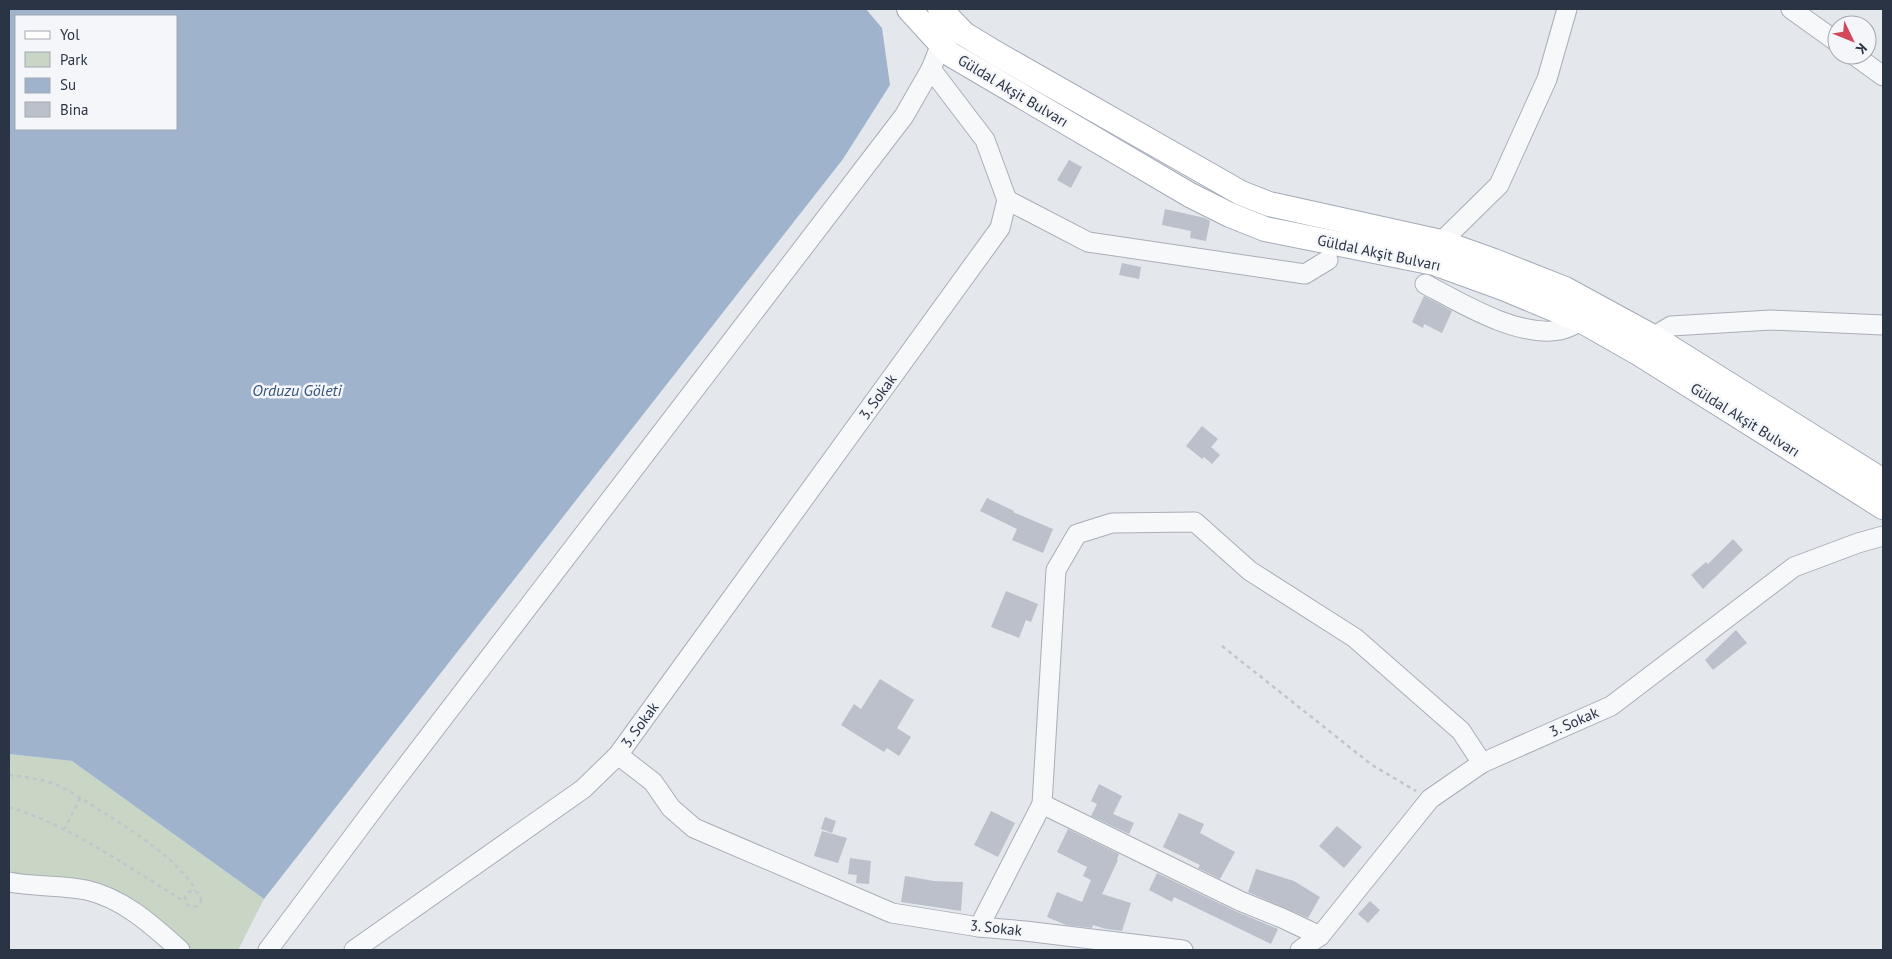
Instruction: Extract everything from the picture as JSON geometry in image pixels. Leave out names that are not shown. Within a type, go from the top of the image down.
[{"type":"main road","name":"Güldal Akşit Bulvarı","points":[[909,9],[950,54],[1190,196],[1265,229],[1494,261],[1565,289],[1653,337],[1883,481]]},
{"type":"main road","name":"Güldal Akşit Bulvarı","points":[[946,15],[964,34],[997,54],[1241,193],[1270,204],[1438,252],[1503,288],[1582,322],[1640,354],[1883,507]]},
{"type":"street","points":[[1438,252],[1499,185],[1547,79],[1567,9]]},
{"type":"street","points":[[1791,9],[1827,35]]},
{"type":"street","points":[[268,950],[393,783],[904,116],[931,69],[940,44],[946,15]]},
{"type":"street","points":[[1868,65],[1883,76]]},
{"type":"street","points":[[931,69],[985,140],[1007,200],[1088,242],[1305,274],[1328,260]]},
{"type":"street","name":"3. Sokak","points":[[354,950],[583,789],[618,755],[1000,228],[1007,200]]},
{"type":"street","points":[[1425,284],[1495,320],[1541,331],[1561,330],[1582,322]]},
{"type":"street","points":[[1653,337],[1671,326],[1770,320],[1883,325]]},
{"type":"street","points":[[979,927],[1042,804],[1056,570],[1077,534],[1112,523],[1195,522],[1250,571],[1355,638],[1461,731],[1482,763]]},
{"type":"street","name":"3. Sokak","points":[[1300,950],[1320,936],[1430,799],[1482,763],[1611,706],[1794,566],[1883,536]]},
{"type":"street","name":"3. Sokak","points":[[618,755],[653,782],[670,808],[682,819],[708,834],[892,913],[979,927],[1183,950]]},
{"type":"street","points":[[1042,804],[1240,901],[1320,936]]},
{"type":"street","points":[[9,882],[72,888],[104,895],[145,920],[180,950]]},
{"type":"path","points":[[1222,646],[1372,765],[1430,799]]},
{"type":"path","points":[[9,775],[36,778],[57,785],[80,798],[168,857],[188,877],[196,888],[194,891]]},
{"type":"path","points":[[64,830],[80,798]]},
{"type":"path","points":[[9,807],[36,815],[182,900],[184,899]]},
{"type":"path","points":[[194,891],[201,898],[198,906],[190,907],[184,899],[188,892],[194,891]]},
{"type":"green space","points":[[9,754],[72,761],[264,899],[238,950],[180,950],[120,904],[9,882]]},
{"type":"water","name":"Orduzu Göleti","points":[[9,9],[866,9],[882,28],[890,85],[843,159],[264,899],[72,761],[9,754]]},
{"type":"building","points":[[1069,160],[1082,167],[1071,188],[1057,180]]},
{"type":"building","points":[[1165,209],[1205,218],[1210,221],[1206,241],[1190,238],[1191,231],[1162,225]]},
{"type":"building","points":[[1122,263],[1141,267],[1139,279],[1119,275]]},
{"type":"building","points":[[1424,296],[1452,311],[1442,333],[1424,324],[1423,328],[1412,322]]},
{"type":"building","points":[[1202,426],[1218,439],[1211,447],[1220,455],[1212,464],[1204,457],[1202,459],[1186,446]]},
{"type":"building","points":[[987,498],[1013,512],[1053,529],[1043,553],[1012,540],[1017,529],[980,511]]},
{"type":"building","points":[[1733,539],[1743,550],[1703,589],[1691,575],[1706,562],[1708,564]]},
{"type":"building","points":[[1006,591],[1038,604],[1031,622],[1026,620],[1019,638],[991,627]]},
{"type":"building","points":[[1736,630],[1747,643],[1713,670],[1705,660]]},
{"type":"building","points":[[880,679],[914,700],[897,728],[911,737],[899,756],[887,748],[884,752],[841,725],[854,704],[861,709]]},
{"type":"building","points":[[1099,784],[1122,796],[1113,814],[1134,823],[1129,834],[1091,816],[1097,804],[1091,801]]},
{"type":"building","points":[[991,811],[1015,823],[998,857],[974,845]]},
{"type":"building","points":[[1179,813],[1204,824],[1200,833],[1235,852],[1220,879],[1198,868],[1200,865],[1163,847]]},
{"type":"building","points":[[825,817],[836,821],[832,833],[821,829]]},
{"type":"building","points":[[1337,826],[1362,847],[1344,868],[1319,846]]},
{"type":"building","points":[[1068,829],[1119,854],[1102,894],[1131,903],[1122,931],[1093,925],[1092,928],[1066,925],[1047,917],[1057,892],[1082,902],[1091,880],[1083,876],[1087,867],[1057,852]]},
{"type":"building","points":[[822,831],[847,838],[838,863],[814,856]]},
{"type":"building","points":[[850,858],[871,861],[869,884],[856,883],[857,875],[848,874]]},
{"type":"building","points":[[1256,869],[1294,881],[1320,897],[1308,918],[1248,892]]},
{"type":"building","points":[[1157,873],[1235,911],[1278,929],[1271,944],[1174,897],[1172,902],[1149,890]]},
{"type":"building","points":[[905,876],[934,881],[963,882],[961,911],[901,902]]},
{"type":"building","points":[[1370,901],[1380,910],[1368,923],[1358,914]]}]
